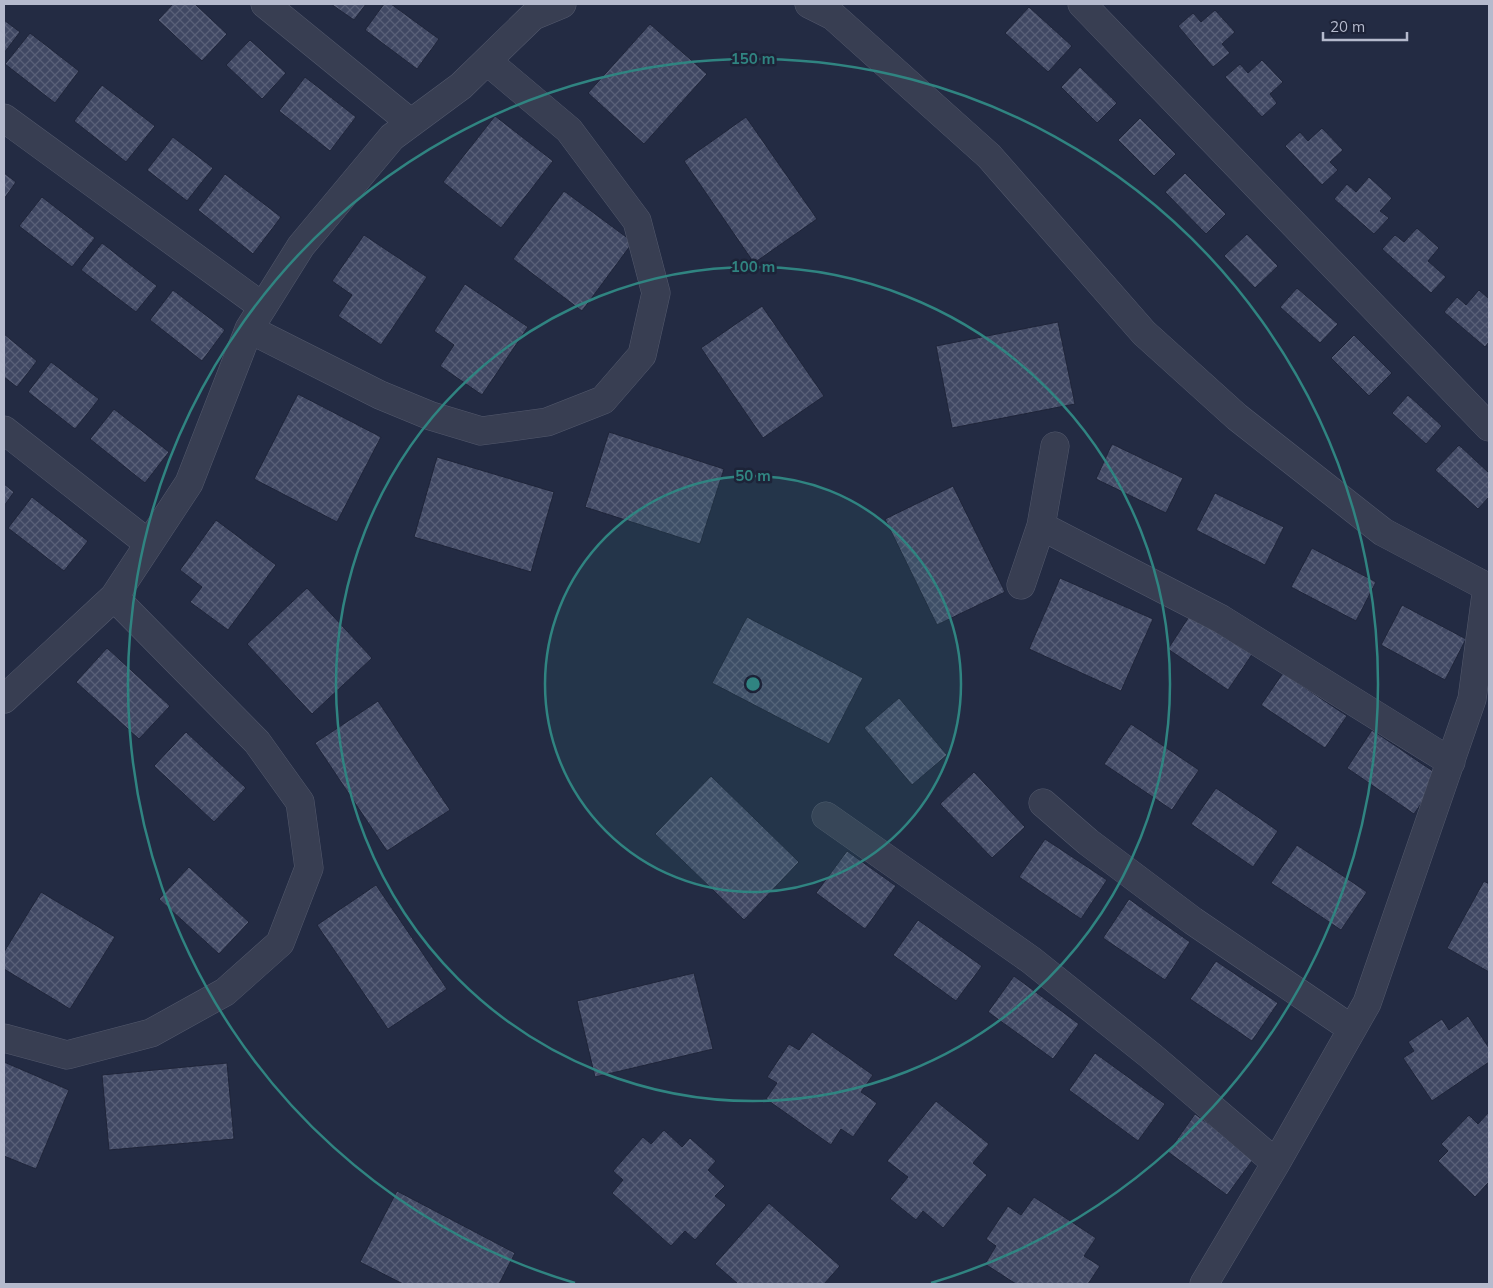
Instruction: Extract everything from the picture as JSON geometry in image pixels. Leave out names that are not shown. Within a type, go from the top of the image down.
[{"type":"street","points":[[265,4],[410,123]]},
{"type":"street","points":[[4,699],[114,597],[189,483],[256,318],[301,246],[392,137],[461,86],[533,16],[562,4]]},
{"type":"street","points":[[809,4],[833,16],[989,156],[1144,333],[1236,417],[1383,532],[1488,585],[1472,700],[1367,1003],[1276,1163],[1204,1284]]},
{"type":"street","points":[[1082,4],[1489,427]]},
{"type":"street","points":[[4,118],[256,318],[380,395],[431,416],[481,431],[547,422],[603,400],[642,354],[656,293],[637,221],[569,130],[487,61]]},
{"type":"street","points":[[4,430],[149,544]]},
{"type":"street","points":[[1021,585],[1041,526],[1054,446]]},
{"type":"street","points":[[1041,526],[1221,619],[1451,762]]},
{"type":"street","points":[[4,1038],[67,1055],[151,1033],[225,992],[280,944],[309,868],[300,802],[257,742],[114,597]]},
{"type":"street","points":[[1043,803],[1088,842],[1193,921],[1352,1029]]},
{"type":"street","points":[[826,816],[1031,960],[1151,1056],[1276,1163]]},
{"type":"building","points":[[173,4],[195,4],[227,34],[202,61],[158,20]]},
{"type":"building","points":[[331,4],[366,4],[354,20]]},
{"type":"building","points":[[384,4],[391,4],[439,39],[417,69],[365,30]]},
{"type":"building","points":[[1029,7],[1072,46],[1048,72],[1005,33]]},
{"type":"building","points":[[1215,10],[1235,32],[1222,44],[1230,53],[1213,67],[1178,26],[1193,13],[1201,22]]},
{"type":"building","points":[[4,20],[20,32],[4,53]]},
{"type":"building","points":[[650,24],[707,74],[644,144],[588,93]]},
{"type":"building","points":[[30,33],[79,71],[55,103],[5,64]]},
{"type":"building","points":[[250,40],[286,73],[262,99],[226,65]]},
{"type":"building","points":[[1262,60],[1283,82],[1270,94],[1277,103],[1262,117],[1225,77],[1240,64],[1248,73]]},
{"type":"building","points":[[1080,67],[1117,103],[1097,123],[1061,87]]},
{"type":"building","points":[[305,77],[356,117],[330,151],[279,111]]},
{"type":"building","points":[[102,85],[155,126],[126,162],[74,121]]},
{"type":"building","points":[[495,116],[553,161],[501,228],[443,182]]},
{"type":"building","points":[[746,117],[817,219],[754,263],[684,161]]},
{"type":"building","points":[[1140,118],[1176,154],[1154,176],[1118,140]]},
{"type":"building","points":[[1322,128],[1343,150],[1330,162],[1338,170],[1322,185],[1285,146],[1300,132],[1308,141]]},
{"type":"building","points":[[173,137],[213,168],[187,201],[147,170]]},
{"type":"building","points":[[4,173],[16,182],[4,199]]},
{"type":"building","points":[[1185,173],[1226,214],[1206,234],[1165,192]]},
{"type":"building","points":[[225,174],[281,217],[253,254],[198,210]]},
{"type":"building","points":[[1369,177],[1392,198],[1380,211],[1389,218],[1374,234],[1334,199],[1347,184],[1356,192]]},
{"type":"building","points":[[564,191],[633,242],[582,311],[513,259]]},
{"type":"building","points":[[42,197],[95,238],[72,267],[19,226]]},
{"type":"building","points":[[1417,228],[1439,248],[1428,261],[1446,277],[1431,293],[1382,249],[1395,235],[1404,242]]},
{"type":"building","points":[[1247,234],[1278,266],[1255,288],[1224,256]]},
{"type":"building","points":[[364,235],[427,277],[381,345],[338,316],[352,295],[332,281]]},
{"type":"building","points":[[102,243],[157,286],[136,312],[81,270]]},
{"type":"building","points":[[465,284],[528,327],[482,395],[440,366],[454,345],[434,331]]},
{"type":"building","points":[[1297,288],[1338,324],[1320,343],[1280,307]]},
{"type":"building","points":[[173,290],[225,330],[202,361],[150,320]]},
{"type":"building","points":[[1479,290],[1489,299],[1489,342],[1485,347],[1444,312],[1457,297],[1466,305]]},
{"type":"building","points":[[762,306],[824,396],[763,438],[701,348]]},
{"type":"building","points":[[1058,322],[1075,404],[952,428],[936,346]]},
{"type":"building","points":[[4,334],[37,361],[17,387],[4,377]]},
{"type":"building","points":[[1354,335],[1392,373],[1369,396],[1331,358]]},
{"type":"building","points":[[51,362],[99,399],[75,429],[28,392]]},
{"type":"building","points":[[298,394],[381,437],[337,522],[254,479]]},
{"type":"building","points":[[1408,395],[1442,426],[1426,444],[1392,413]]},
{"type":"building","points":[[114,409],[169,452],[145,483],[90,439]]},
{"type":"building","points":[[609,432],[724,469],[700,544],[585,507]]},
{"type":"building","points":[[1112,444],[1183,478],[1166,513],[1096,479]]},
{"type":"building","points":[[1459,445],[1489,473],[1489,497],[1478,509],[1435,470]]},
{"type":"building","points":[[437,457],[554,492],[531,572],[414,537]]},
{"type":"building","points":[[4,484],[14,492],[4,506]]},
{"type":"building","points":[[953,486],[1005,592],[937,625],[885,519]]},
{"type":"building","points":[[1215,493],[1284,527],[1265,565],[1196,530]]},
{"type":"building","points":[[32,497],[88,541],[64,571],[8,528]]},
{"type":"building","points":[[216,520],[276,565],[228,630],[190,602],[202,587],[180,570]]},
{"type":"building","points":[[1312,548],[1376,582],[1356,621],[1291,587]]},
{"type":"building","points":[[1060,578],[1153,619],[1121,691],[1029,649]]},
{"type":"building","points":[[307,588],[372,658],[312,714],[247,644]]},
{"type":"building","points":[[1402,605],[1466,639],[1445,680],[1381,645]]},
{"type":"building","points":[[1192,612],[1253,653],[1228,690],[1168,649]]},
{"type":"building","points":[[747,617],[863,678],[829,744],[712,683]]},
{"type":"building","points":[[107,648],[170,706],[139,739],[76,682]]},
{"type":"building","points":[[1283,673],[1347,716],[1325,748],[1261,705]]},
{"type":"building","points":[[899,698],[947,755],[912,785],[864,728]]},
{"type":"building","points":[[378,701],[450,810],[387,851],[315,743]]},
{"type":"building","points":[[1131,724],[1199,770],[1172,810],[1104,764]]},
{"type":"building","points":[[1372,730],[1440,776],[1414,814],[1347,768]]},
{"type":"building","points":[[186,732],[246,788],[214,822],[154,766]]},
{"type":"building","points":[[974,772],[1025,827],[992,858],[940,804]]},
{"type":"building","points":[[711,776],[799,862],[744,920],[655,834]]},
{"type":"building","points":[[1216,788],[1278,831],[1253,867],[1191,824]]},
{"type":"building","points":[[1045,839],[1107,880],[1081,919],[1019,877]]},
{"type":"building","points":[[1297,845],[1367,892],[1341,930],[1271,883]]},
{"type":"building","points":[[847,851],[896,886],[865,929],[816,893]]},
{"type":"building","points":[[189,867],[249,922],[219,954],[159,899]]},
{"type":"building","points":[[1484,881],[1489,884],[1489,972],[1447,948]]},
{"type":"building","points":[[376,885],[447,989],[388,1029],[317,925]]},
{"type":"building","points":[[41,892],[115,937],[70,1009],[4,969],[4,952]]},
{"type":"building","points":[[1129,899],[1190,942],[1165,980],[1103,938]]},
{"type":"building","points":[[918,920],[982,966],[956,1001],[893,955]]},
{"type":"building","points":[[1216,961],[1278,1003],[1252,1041],[1190,999]]},
{"type":"building","points":[[694,973],[713,1049],[595,1077],[577,1001]]},
{"type":"building","points":[[1014,976],[1079,1024],[1053,1059],[988,1012]]},
{"type":"building","points":[[1468,1016],[1489,1048],[1489,1062],[1432,1101],[1403,1058],[1414,1051],[1408,1042],[1442,1019],[1449,1030]]},
{"type":"building","points":[[812,1032],[873,1075],[861,1092],[877,1103],[853,1137],[841,1129],[831,1145],[766,1099],[777,1083],[767,1077],[789,1044],[799,1050]]},
{"type":"building","points":[[1095,1053],[1165,1104],[1138,1141],[1069,1090]]},
{"type":"building","points":[[4,1062],[69,1090],[36,1169],[4,1156]]},
{"type":"building","points":[[227,1063],[234,1139],[109,1150],[102,1075]]},
{"type":"building","points":[[936,1101],[989,1144],[973,1163],[987,1175],[943,1228],[923,1211],[916,1220],[890,1199],[908,1177],[887,1161]]},
{"type":"building","points":[[1489,1112],[1489,1182],[1475,1197],[1438,1161],[1448,1151],[1441,1144],[1469,1115],[1478,1124]]},
{"type":"building","points":[[1195,1114],[1255,1157],[1227,1195],[1168,1152]]},
{"type":"building","points":[[664,1130],[682,1147],[690,1138],[716,1161],[708,1170],[725,1186],[715,1196],[726,1205],[695,1240],[685,1231],[671,1246],[612,1193],[623,1180],[613,1171],[643,1137],[651,1144]]},
{"type":"building","points":[[397,1191],[515,1253],[499,1284],[403,1284],[360,1262]]},
{"type":"building","points":[[1034,1197],[1096,1238],[1084,1256],[1100,1266],[1088,1284],[1016,1284],[985,1264],[996,1246],[986,1239],[1008,1206],[1021,1215]]},
{"type":"building","points":[[769,1203],[840,1266],[824,1284],[738,1284],[715,1264]]}]
